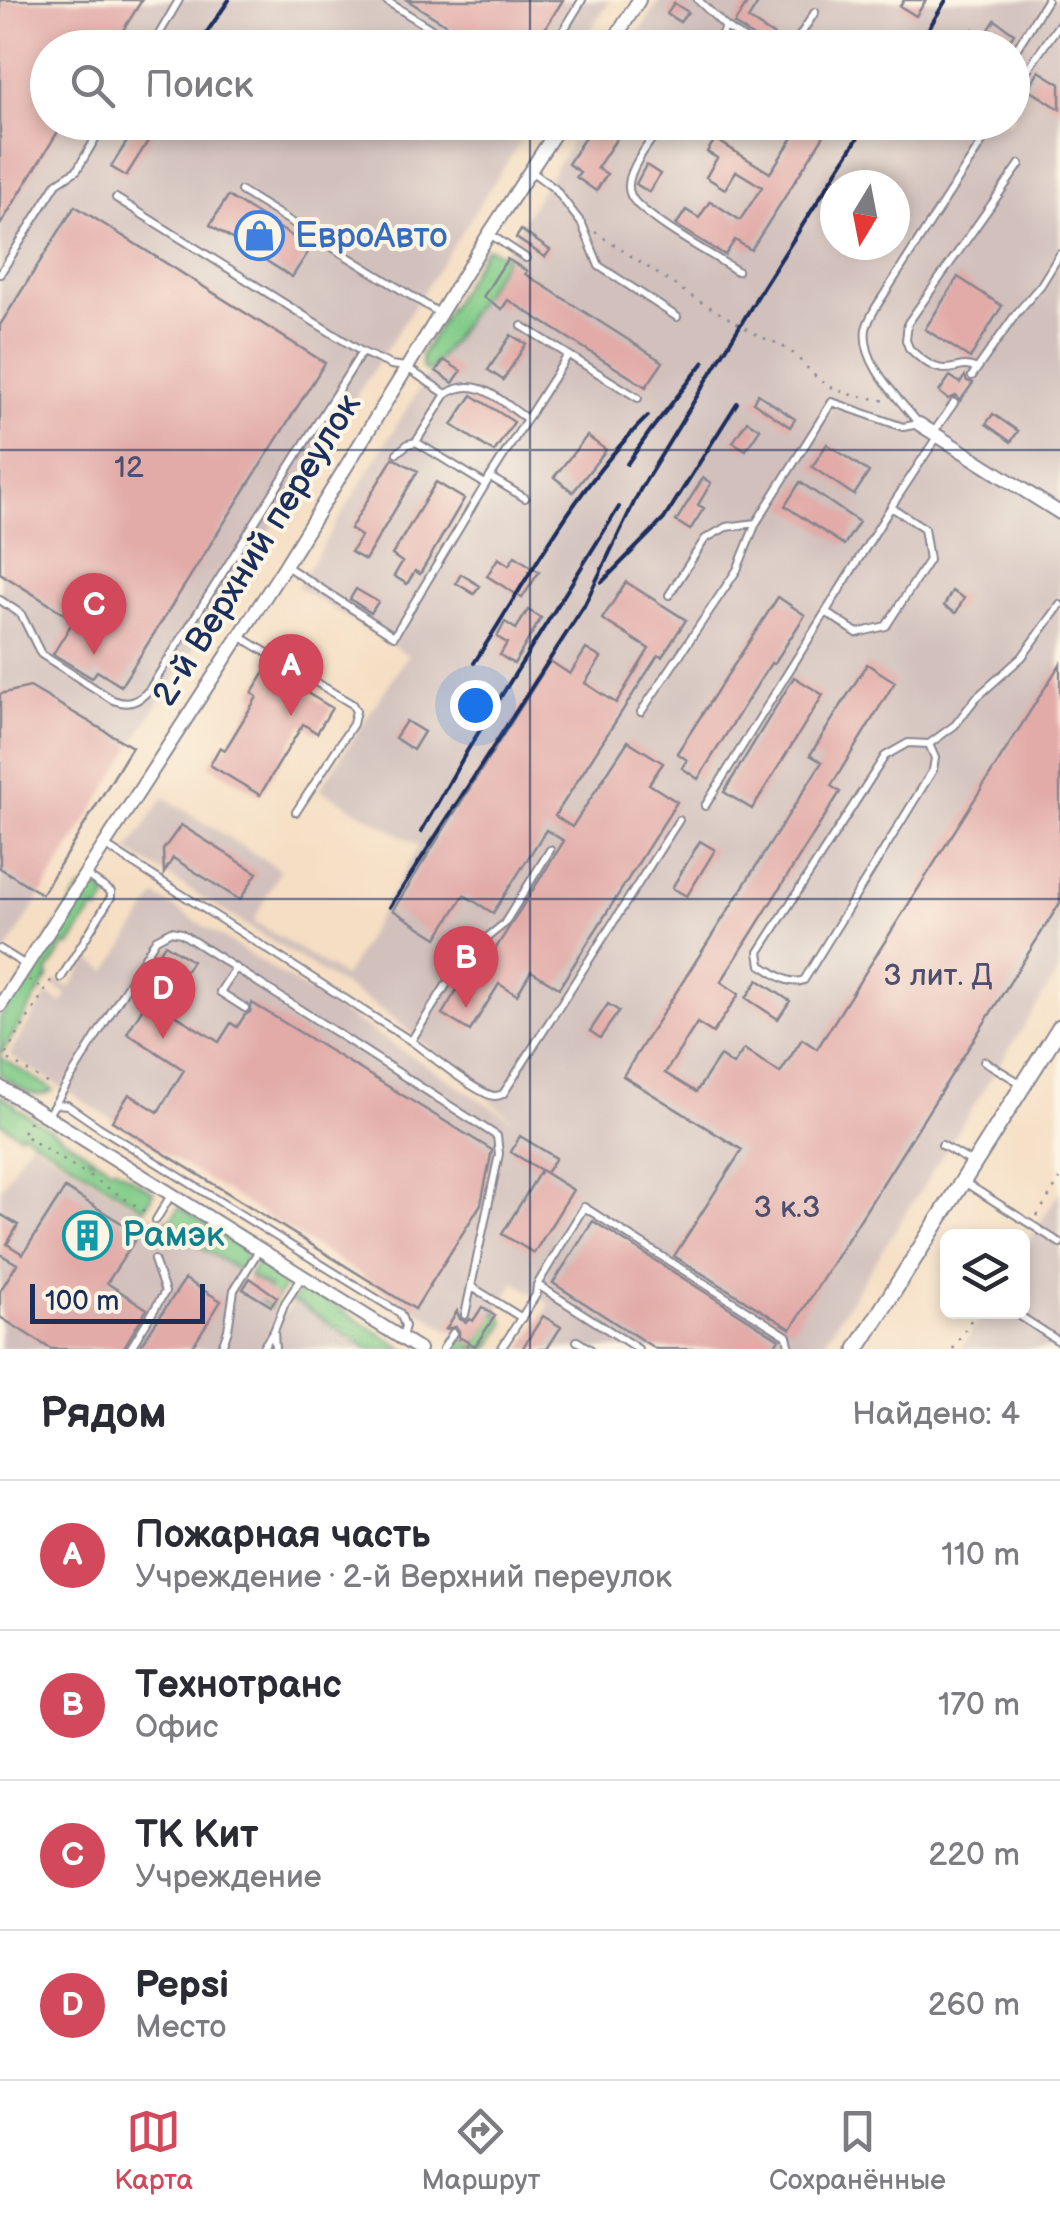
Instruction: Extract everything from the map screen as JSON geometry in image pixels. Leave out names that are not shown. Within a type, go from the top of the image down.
[{"type":"street","points":[[621,30],[639,0]]},
{"type":"street","name":"2-й Верхний переулок","points":[[0,1006],[285,566],[551,140]]},
{"type":"street","points":[[919,424],[1060,513]]},
{"type":"street","points":[[857,1349],[1058,1036]]},
{"type":"street","points":[[0,1087],[40,1117],[172,1194],[419,1349]]},
{"type":"lane","points":[[162,30],[180,0]]},
{"type":"lane","points":[[385,0],[433,30]]},
{"type":"lane","points":[[563,30],[582,0]]},
{"type":"lane","points":[[698,0],[729,30]]},
{"type":"lane","points":[[1028,30],[1047,0]]},
{"type":"lane","points":[[804,30],[815,12]]},
{"type":"lane","points":[[1030,66],[1060,22]]},
{"type":"lane","points":[[0,274],[57,183],[77,170],[94,140]]},
{"type":"lane","points":[[652,140],[632,171],[630,195],[673,230],[737,271]]},
{"type":"lane","points":[[640,712],[737,570],[756,523],[832,402],[902,427],[919,424],[871,359],[866,342],[867,324],[984,140]]},
{"type":"lane","points":[[1020,164],[908,323],[909,348],[936,368],[965,364],[975,373],[1060,254]]},
{"type":"lane","points":[[531,171],[555,189],[582,224],[599,266],[677,317]]},
{"type":"lane","points":[[241,192],[440,313]]},
{"type":"lane","points":[[116,198],[362,352],[406,368],[446,394]]},
{"type":"lane","points":[[490,234],[526,258]]},
{"type":"lane","points":[[522,326],[638,398]]},
{"type":"lane","points":[[0,600],[21,614],[41,654],[113,700],[124,704],[142,698],[362,352]]},
{"type":"lane","points":[[285,566],[394,636],[568,355]]},
{"type":"lane","points":[[416,442],[446,394],[464,385],[478,387],[527,419]]},
{"type":"lane","points":[[705,806],[954,403]]},
{"type":"lane","points":[[397,453],[416,442],[524,498]]},
{"type":"lane","points":[[826,612],[857,634],[886,626],[930,560],[924,528],[891,507]]},
{"type":"lane","points":[[669,595],[705,539],[726,526],[756,523]]},
{"type":"lane","points":[[929,744],[935,758],[933,770],[804,980],[787,981],[762,965],[758,952],[886,756],[908,744],[929,744],[955,725],[976,698],[1022,657],[1060,605]]},
{"type":"lane","points":[[240,636],[352,704],[356,711],[353,724],[296,812]]},
{"type":"lane","points":[[105,846],[411,1040],[455,1074],[498,1096],[503,1094],[679,820]]},
{"type":"lane","points":[[411,1040],[465,956],[504,924],[550,850]]},
{"type":"lane","points":[[62,978],[111,898],[111,892],[84,874]]},
{"type":"lane","points":[[40,1117],[63,1094],[160,935],[181,933],[496,1136],[499,1154],[465,1315]]},
{"type":"lane","points":[[0,948],[23,970]]},
{"type":"lane","points":[[235,969],[220,992],[245,1008]]},
{"type":"lane","points":[[984,1062],[1024,1085]]},
{"type":"lane","points":[[56,1104],[67,1105],[400,1313],[406,1329],[401,1338]]},
{"type":"lane","points":[[942,1144],[974,1163]]},
{"type":"lane","points":[[962,1182],[1060,1243]]},
{"type":"lane","points":[[156,1219],[172,1194]]},
{"type":"lane","points":[[501,1349],[584,1207],[787,1336],[790,1349]]},
{"type":"lane","points":[[221,1349],[234,1290],[260,1249]]},
{"type":"lane","points":[[130,1349],[166,1292],[154,1260]]},
{"type":"lane","points":[[262,1349],[302,1276]]},
{"type":"lane","points":[[537,1285],[638,1349]]},
{"type":"lane","points":[[472,1287],[522,1318]]},
{"type":"lane","points":[[1024,1319],[1060,1342]]},
{"type":"lane","points":[[274,1331],[275,1349]]},
{"type":"lane","points":[[443,1349],[452,1335]]},
{"type":"lane","points":[[577,1341],[590,1349]]},
{"type":"path","points":[[582,224],[692,296],[762,338],[780,344],[828,386],[848,394],[903,403]]},
{"type":"path","points":[[23,970],[45,990]]},
{"type":"path","points":[[0,1063],[52,978],[62,978]]},
{"type":"path","points":[[2,1055],[63,1094]]},
{"type":"path","points":[[40,1117],[22,1134],[156,1219]]},
{"type":"path","points":[[1031,1225],[1060,1179]]},
{"type":"path","points":[[953,1349],[972,1319]]},
{"type":"path","points":[[452,1335],[473,1349]]},
{"type":"shaded area","points":[[0,0],[610,0],[591,30],[30,30],[30,140],[521,140],[142,729],[0,962]]},
{"type":"shaded area","points":[[660,0],[1060,0],[1060,969],[820,1349],[522,1349],[550,1304],[515,1282],[475,1346],[9,1055],[47,994],[62,1003],[67,994],[53,985],[56,980],[70,988],[89,959],[108,971],[156,896],[516,1122],[387,1013],[128,851],[164,797],[280,870],[254,921],[344,977],[419,846],[320,789],[408,655],[297,587],[573,140],[1030,140],[1030,30],[641,30]]},
{"type":"shaded area","points":[[30,1141],[240,1271],[237,1276],[241,1279],[245,1281],[249,1276],[269,1288],[261,1302],[285,1314],[292,1302],[299,1304],[369,1349],[0,1349],[0,1189]]},
{"type":"shaded area","points":[[1060,1191],[1060,1349],[961,1349],[980,1319],[1030,1319],[1030,1239]]},
{"type":"green space","points":[[489,248],[506,257],[428,372],[423,369],[421,355]]},
{"type":"green space","points":[[87,886],[109,895],[99,911],[94,909],[69,947],[65,945],[0,1056],[0,1018],[80,890]]},
{"type":"green space","points":[[0,1057],[53,1090],[40,1095],[19,1088],[0,1075]]},
{"type":"green space","points":[[0,1095],[91,1159],[114,1167],[153,1192],[145,1209],[0,1122]]},
{"type":"green space","points":[[179,1207],[245,1249],[240,1271],[169,1228],[166,1219],[171,1220]]},
{"type":"green space","points":[[265,1261],[287,1275],[286,1284],[271,1308],[261,1302],[269,1288],[249,1276],[256,1264]]},
{"type":"green space","points":[[302,1288],[404,1349],[369,1349],[292,1302]]},
{"type":"green space","points":[[497,1311],[504,1325],[488,1349],[452,1349],[458,1336],[475,1346]]},
{"type":"building","points":[[0,0],[142,0],[123,30],[30,30],[30,140],[53,140],[0,225]]},
{"type":"building","points":[[407,0],[563,0],[544,30],[454,30]]},
{"type":"building","points":[[749,0],[760,0],[748,19],[765,30],[743,30],[734,24]]},
{"type":"building","points":[[904,0],[926,0],[916,16],[900,6]]},
{"type":"building","points":[[674,3],[688,12],[680,22],[667,14]]},
{"type":"building","points":[[995,20],[1010,30],[989,30]]},
{"type":"building","points":[[1039,71],[1060,84],[1060,109],[1030,90]]},
{"type":"building","points":[[128,140],[149,140],[126,176],[111,167]]},
{"type":"building","points":[[583,140],[616,140],[597,168],[607,174],[596,191],[576,177],[580,172],[568,164]]},
{"type":"building","points":[[714,140],[770,173],[791,140],[821,140],[751,250],[735,240],[725,255],[676,225],[686,210],[699,218],[710,201],[740,220],[762,187],[736,171],[725,189],[706,177],[717,158],[707,152]]},
{"type":"building","points":[[646,165],[660,174],[649,192],[636,184]]},
{"type":"building","name":"ЕвроАвто","points":[[228,196],[311,248],[292,277],[210,225]]},
{"type":"building","points":[[75,206],[325,363],[121,686],[97,671],[92,678],[53,654],[74,620],[0,573],[0,325]]},
{"type":"building","points":[[521,230],[550,250],[545,257],[516,238]]},
{"type":"building","points":[[507,259],[663,362],[646,387],[508,300],[502,309],[483,297]]},
{"type":"building","points":[[958,277],[1002,306],[970,358],[925,329]]},
{"type":"building","points":[[511,335],[526,344],[503,380],[488,370]]},
{"type":"building","points":[[444,360],[461,371],[453,383],[436,371]]},
{"type":"building","points":[[950,376],[960,383],[965,376],[973,383],[960,401],[956,396],[948,399],[939,392]]},
{"type":"building","points":[[758,394],[795,419],[790,427],[753,402]]},
{"type":"building","points":[[472,395],[514,422],[494,452],[452,425]]},
{"type":"building","points":[[993,414],[1018,431],[1011,442],[986,424]]},
{"type":"building","points":[[747,421],[760,429],[746,450],[733,442]]},
{"type":"building","points":[[587,436],[606,450],[573,492],[554,477]]},
{"type":"building","points":[[827,444],[869,472],[854,495],[812,467]]},
{"type":"building","points":[[393,458],[418,471],[365,560],[351,552],[361,536],[350,529]]},
{"type":"building","points":[[703,478],[711,483],[698,505],[704,508],[690,530],[676,521]]},
{"type":"building","points":[[436,482],[464,499],[420,574],[415,571],[407,584],[394,576],[402,562],[392,555]]},
{"type":"building","points":[[800,482],[859,522],[844,545],[785,506]]},
{"type":"building","points":[[515,556],[539,572],[522,598],[487,576],[498,558],[509,565]]},
{"type":"building","points":[[461,574],[480,586],[474,594],[456,583]]},
{"type":"building","points":[[626,582],[686,620],[662,657],[658,655],[555,816],[572,827],[628,741],[663,763],[649,784],[677,802],[559,988],[531,971],[517,995],[499,984],[470,1031],[442,1014],[471,967],[480,973],[564,841],[546,830],[493,913],[464,895],[437,938],[393,910],[550,661],[570,674],[586,649],[601,658],[585,683],[616,703],[649,649],[602,619]]},
{"type":"building","points":[[356,589],[378,602],[371,613],[350,599]]},
{"type":"building","points":[[952,591],[964,598],[956,613],[944,606]]},
{"type":"building","points":[[778,597],[805,615],[698,779],[682,768],[687,760],[677,753]]},
{"type":"building","points":[[528,610],[541,618],[514,664],[500,655],[507,643],[497,637],[505,622],[516,629]]},
{"type":"building","points":[[867,664],[895,682],[831,786],[840,792],[721,982],[739,994],[713,1033],[697,1023],[665,1073],[696,1092],[720,1056],[733,1065],[744,1049],[780,1073],[802,1039],[817,1049],[1060,664],[1060,903],[791,1329],[674,1256],[742,1150],[623,1076],[822,762],[810,755]]},
{"type":"building","points":[[267,669],[332,708],[317,733],[303,724],[260,795],[210,765],[220,747],[225,750],[257,697],[252,693]]},
{"type":"building","points":[[794,677],[823,695],[752,809],[724,792]]},
{"type":"building","points":[[30,687],[132,747],[42,894],[0,868],[0,694]]},
{"type":"building","points":[[406,721],[424,732],[413,750],[395,738]]},
{"type":"building","points":[[181,825],[257,873],[240,900],[173,858],[164,873],[163,850]]},
{"type":"building","points":[[700,841],[715,850],[687,896],[672,888]]},
{"type":"building","points":[[165,944],[192,961],[162,1007],[219,1042],[231,1023],[237,1027],[250,1012],[252,1003],[492,1150],[481,1204],[415,1309],[112,1121],[129,1094],[158,1112],[184,1070],[127,1033],[149,998],[136,990]]},
{"type":"building","points":[[758,980],[790,1001],[778,1019],[746,998]]},
{"type":"building","points":[[608,1004],[619,1011],[600,1038],[590,1031]]},
{"type":"building","points":[[520,1136],[556,1158],[546,1173],[511,1152]]},
{"type":"building","points":[[541,1170],[573,1190],[534,1253],[502,1234]]},
{"type":"building","points":[[65,1188],[139,1234],[107,1283],[147,1309],[123,1349],[51,1349],[0,1317],[0,1291],[17,1264],[0,1254],[0,1214],[18,1225],[7,1244],[23,1254]]},
{"type":"building","points":[[593,1221],[779,1339],[773,1349],[656,1349],[553,1283]]},
{"type":"building","points":[[250,1278],[277,1297],[271,1306],[243,1289]]},
{"type":"building","points":[[185,1279],[221,1301],[191,1349],[138,1349]]},
{"type":"building","points":[[482,1307],[495,1316],[475,1346],[459,1337],[456,1327],[446,1329],[457,1311],[460,1319],[473,1321]]},
{"type":"building","points":[[543,1316],[561,1327],[547,1349],[522,1349]]},
{"type":"railway","points":[[208,30],[229,0]]},
{"type":"railway","points":[[928,30],[946,0]]},
{"type":"railway","points":[[755,300],[857,140]]},
{"type":"railway","points":[[390,907],[584,606],[640,490],[761,291]]},
{"type":"railway","points":[[627,464],[704,362]]},
{"type":"railway","points":[[602,582],[664,519],[737,403]]},
{"type":"railway","points":[[474,663],[576,503],[648,416]]},
{"type":"railway","points":[[421,832],[619,507]]},
{"type":"place","name":"ЕвроАвто","points":[[260,236]]},
{"type":"place","name":"ТК Кит","points":[[94,655]]},
{"type":"place","name":"Пожарная часть","points":[[291,716]]},
{"type":"place","name":"Технотранс","points":[[466,1008]]},
{"type":"place","name":"Pepsi","points":[[163,1039]]},
{"type":"place","name":"Рамэк","points":[[87,1235]]}]
